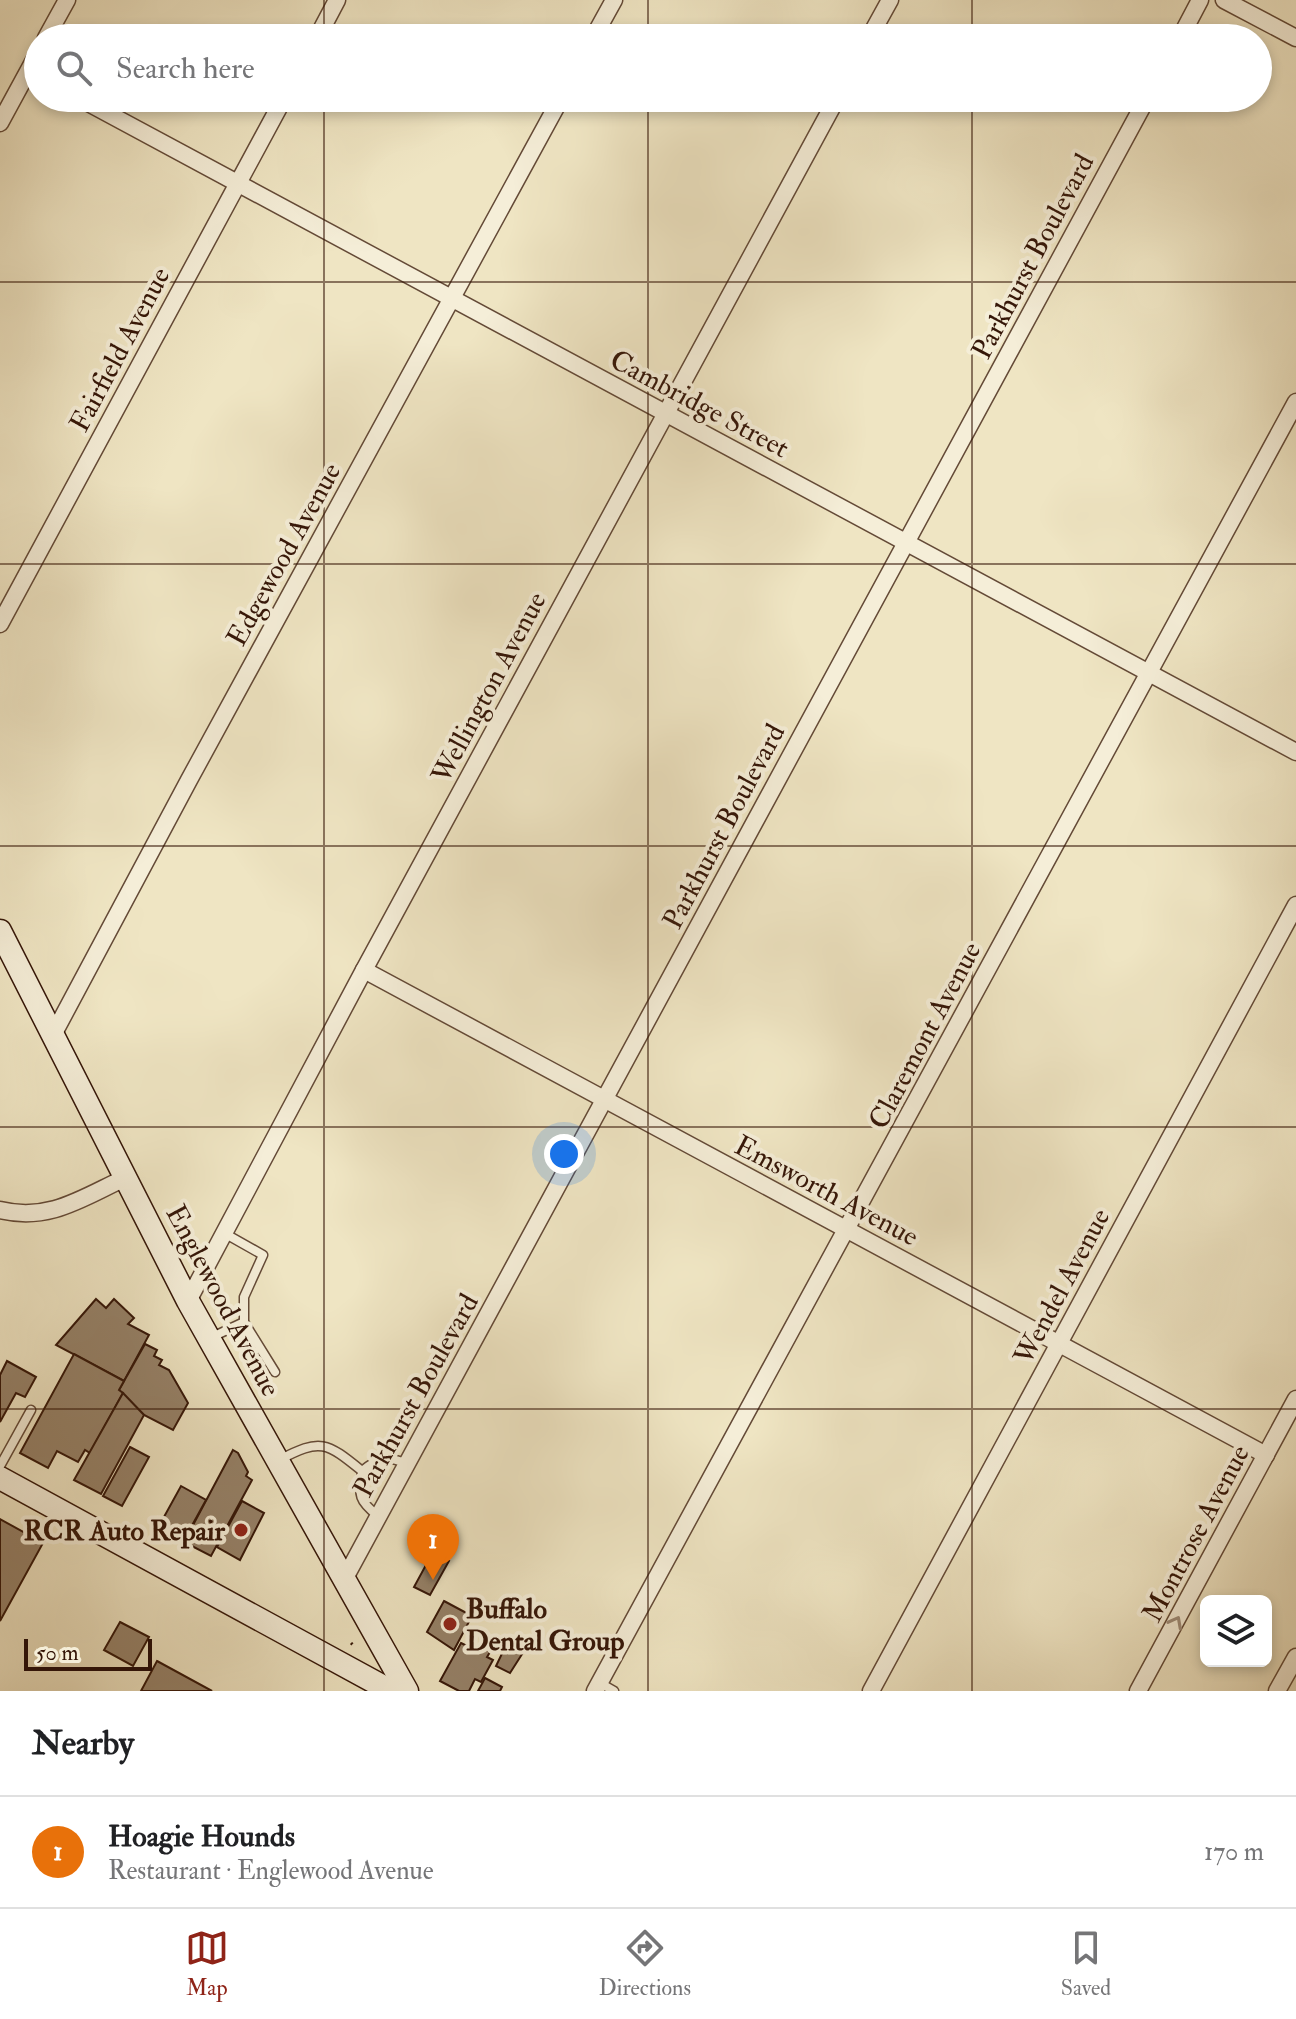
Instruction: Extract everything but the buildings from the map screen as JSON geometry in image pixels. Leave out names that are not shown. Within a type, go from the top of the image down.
[{"type":"street","points":[[54,24],[67,0]]},
{"type":"street","points":[[324,24],[337,0]]},
{"type":"street","points":[[601,24],[614,0]]},
{"type":"street","points":[[877,24],[890,0]]},
{"type":"street","points":[[1187,24],[1200,0]]},
{"type":"street","points":[[1224,0],[1269,24]]},
{"type":"street","points":[[1272,25],[1296,38]]},
{"type":"street","points":[[0,123],[24,87]]},
{"type":"street","name":"Cambridge Street","points":[[105,112],[1296,752]]},
{"type":"street","name":"Fairfield Avenue","points":[[0,624],[276,112]]},
{"type":"street","name":"Edgewood Avenue","points":[[53,1035],[553,112]]},
{"type":"street","name":"Wellington Avenue","points":[[188,1301],[829,112]]},
{"type":"street","name":"Parkhurst Boulevard","points":[[345,1578],[1139,112]]},
{"type":"street","name":"Claremont Avenue","points":[[603,1688],[847,1230],[1296,402]]},
{"type":"street","name":"Wendel Avenue","points":[[871,1691],[1296,905]]},
{"type":"street","name":"Englewood Avenue","points":[[0,931],[188,1301],[407,1691]]},
{"type":"street","name":"Emsworth Avenue","points":[[364,970],[1266,1455]]},
{"type":"street","points":[[0,1210],[38,1214],[57,1210],[125,1178]]},
{"type":"street","name":"Montrose Avenue","points":[[1138,1691],[1296,1399]]},
{"type":"street","points":[[0,1478],[391,1691]]},
{"type":"street","points":[[1277,1691],[1296,1657]]},
{"type":"lane","points":[[224,1233],[263,1255],[244,1297],[244,1322],[275,1372]]},
{"type":"lane","points":[[209,1338],[244,1322]]},
{"type":"lane","points":[[0,1466],[31,1410]]},
{"type":"lane","points":[[278,1460],[304,1446],[322,1444],[362,1471]]},
{"type":"lane","points":[[378,1516],[364,1505],[360,1494],[362,1471],[377,1459],[389,1456],[407,1464]]},
{"type":"place","name":"RCR Auto Repair","points":[[241,1530]]},
{"type":"place","name":"Hoagie Hounds","points":[[433,1580]]},
{"type":"place","name":"Buffalo Dental Group","points":[[450,1624]]}]
